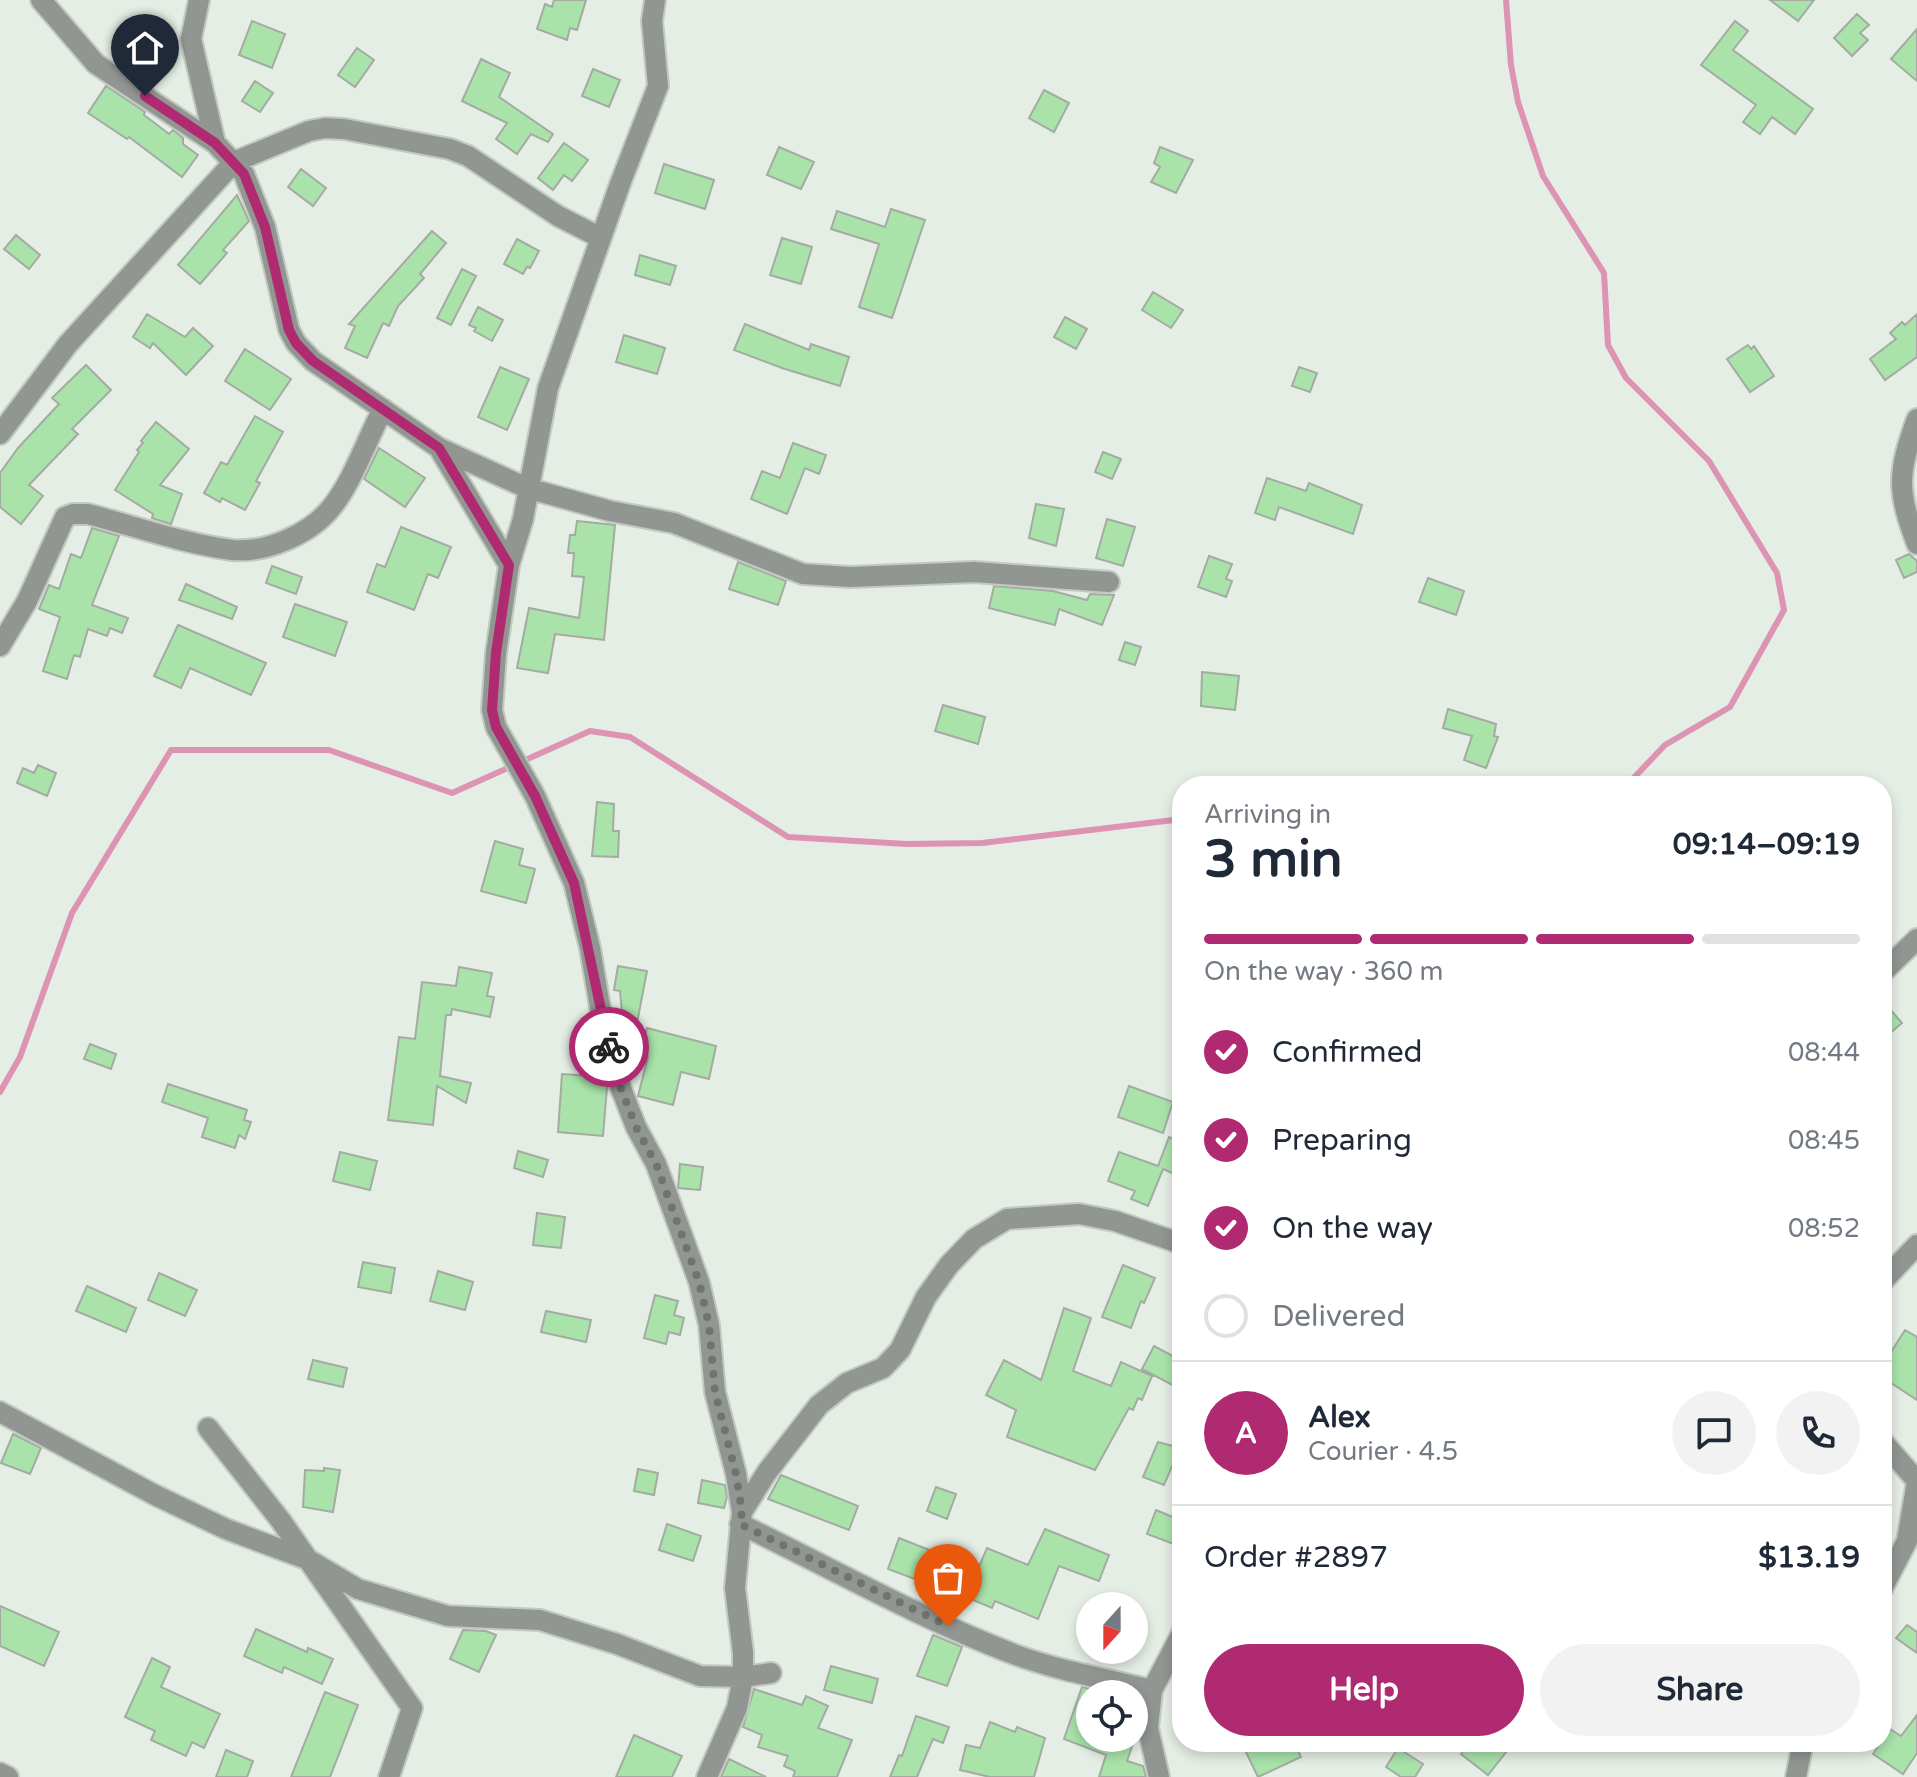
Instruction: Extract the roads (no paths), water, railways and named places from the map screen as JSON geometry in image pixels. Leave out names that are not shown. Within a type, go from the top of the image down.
[{"type":"street","points":[[41,0],[96,64],[215,143],[244,174],[265,227],[289,330],[296,343],[313,361],[439,448],[527,488],[610,511],[674,523],[803,574],[850,577],[974,572],[1109,582]]},
{"type":"street","points":[[199,0],[191,39],[215,143]]},
{"type":"street","points":[[655,0],[652,21],[658,86],[548,388],[523,519],[509,565],[492,710],[496,727],[535,796],[574,883],[590,948],[602,1019],[620,1086],[636,1127],[656,1164],[699,1282],[709,1325],[715,1392],[736,1474],[741,1518],[735,1588],[743,1677],[737,1708],[707,1777]]},
{"type":"street","points":[[0,434],[68,344],[234,162],[309,131],[325,128],[450,149],[468,156],[558,216],[601,238]]},
{"type":"street","points":[[0,646],[27,601],[65,517],[88,514],[234,550],[275,544],[316,524],[342,494],[383,409]]},
{"type":"street","points":[[1917,419],[1901,480],[1902,504],[1917,544]]},
{"type":"street","points":[[439,448],[509,565]]},
{"type":"street","points":[[1892,963],[1917,939]]},
{"type":"street","points":[[741,1518],[767,1472],[819,1405],[847,1383],[883,1368],[900,1350],[926,1297],[949,1265],[974,1239],[1007,1219],[1079,1214],[1115,1221],[1172,1241]]},
{"type":"street","points":[[1892,1271],[1917,1245]]},
{"type":"street","points":[[0,1412],[226,1529],[309,1560],[358,1589],[448,1616],[540,1620],[617,1644],[700,1676],[743,1677],[771,1673]]},
{"type":"street","points":[[208,1428],[309,1560],[412,1708],[389,1777]]},
{"type":"street","points":[[1892,1452],[1917,1481],[1912,1538],[1892,1572]]},
{"type":"street","points":[[741,1518],[926,1616],[1017,1655],[1079,1674],[1152,1690]]},
{"type":"street","points":[[1159,1777],[1148,1728],[1152,1690],[1172,1652]]},
{"type":"street","points":[[1796,1777],[1801,1752]]},
{"type":"street","points":[[0,1773],[8,1777]]},
{"type":"waterway","points":[[1506,0],[1511,65],[1518,102],[1543,176],[1604,273],[1608,345],[1626,378],[1709,461],[1777,573],[1784,610],[1730,707],[1665,745],[1636,776]]},
{"type":"waterway","points":[[0,1092],[20,1057],[72,913],[171,750],[329,750],[452,793],[590,731],[630,737],[788,837],[907,844],[982,843],[1172,820]]}]
